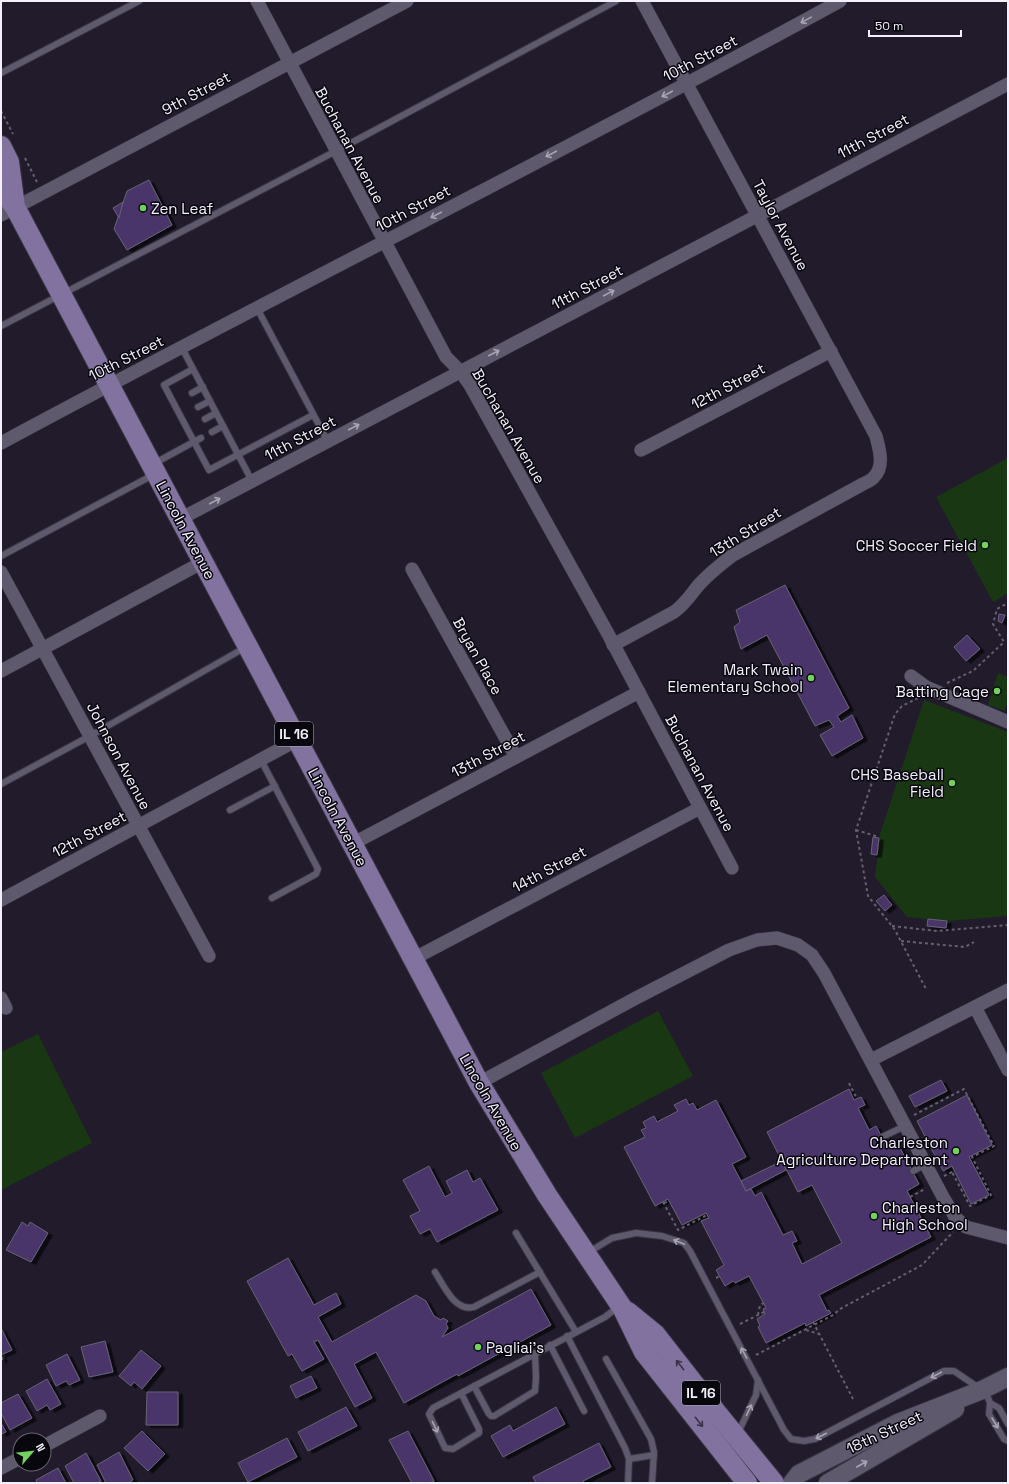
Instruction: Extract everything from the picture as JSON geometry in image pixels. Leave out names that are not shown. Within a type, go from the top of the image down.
[{"type":"main road","name":"Lincoln Avenue","points":[[1,146],[9,162],[8,211]]},
{"type":"main road","name":"Lincoln Avenue","points":[[1,189],[8,211],[61,294],[479,1083],[547,1195],[622,1307],[655,1334],[731,1447],[747,1483]]},
{"type":"main road","name":"18th Street","points":[[828,1483],[985,1394],[1008,1377]]},
{"type":"main road","name":"18th Street","points":[[792,1483],[799,1474],[898,1423],[985,1394]]},
{"type":"main road","name":"Lincoln Avenue","points":[[731,1447],[774,1483]]},
{"type":"street","name":"Buchanan Avenue","points":[[257,1],[446,358],[460,371],[473,392],[613,644],[732,868]]},
{"type":"street","name":"9th Street","points":[[8,211],[288,62],[407,1]]},
{"type":"street","name":"Taylor Avenue","points":[[642,1],[876,436],[880,455],[880,467]]},
{"type":"street","name":"10th Street","points":[[1,443],[109,385],[686,84],[840,1]]},
{"type":"street","name":"11th Street","points":[[180,519],[1008,84]]},
{"type":"street","name":"12th Street","points":[[641,450],[831,351]]},
{"type":"street","name":"13th Street","points":[[613,644],[681,607],[714,569],[732,555],[875,477],[880,467]]},
{"type":"street","points":[[1,671],[203,562]]},
{"type":"street","name":"Bryan Place","points":[[412,570],[516,757]]},
{"type":"street","name":"Johnson Avenue","points":[[1,572],[209,956]]},
{"type":"street","points":[[911,676],[933,690],[1008,722]]},
{"type":"street","name":"13th Street","points":[[352,844],[639,692]]},
{"type":"street","name":"12th Street","points":[[1,900],[297,740]]},
{"type":"street","name":"14th Street","points":[[413,959],[700,808]]},
{"type":"street","points":[[479,1083],[636,998],[729,950],[757,940],[777,938],[798,945],[812,955],[824,973],[871,1060],[908,1122],[926,1164],[955,1218],[966,1227],[1008,1238]]},
{"type":"street","points":[[871,1060],[1008,990]]},
{"type":"street","points":[[975,1007],[1008,1070]]},
{"type":"street","points":[[52,1442],[100,1416]]},
{"type":"street","points":[[1,1468],[12,1462]]},
{"type":"lane","points":[[1,74],[139,1]]},
{"type":"lane","points":[[1,326],[336,151],[616,1]]},
{"type":"lane","points":[[257,308],[328,442]]},
{"type":"lane","points":[[182,348],[252,481]]},
{"type":"lane","points":[[193,369],[164,385],[176,401],[181,416],[209,470],[313,415]]},
{"type":"lane","points":[[192,393],[203,388]]},
{"type":"lane","points":[[198,407],[210,401]]},
{"type":"lane","points":[[181,416],[187,413]]},
{"type":"lane","points":[[205,420],[216,413]]},
{"type":"lane","points":[[188,429],[195,425]]},
{"type":"lane","points":[[212,432],[223,426]]},
{"type":"lane","points":[[1,556],[154,469],[201,438]]},
{"type":"lane","points":[[1,784],[90,736],[248,646]]},
{"type":"lane","points":[[261,760],[318,869],[316,874],[272,898]]},
{"type":"lane","points":[[230,810],[275,786]]},
{"type":"lane","points":[[882,1138],[908,1122]]},
{"type":"lane","points":[[913,1172],[926,1164]]},
{"type":"lane","points":[[586,1254],[612,1238],[636,1232],[662,1236],[684,1243],[690,1251],[784,1430],[791,1439],[804,1441],[815,1439],[944,1371],[954,1371],[985,1394],[1000,1408],[1008,1424]]},
{"type":"lane","points":[[516,1233],[576,1332]]},
{"type":"lane","points":[[435,1272],[452,1299],[460,1306],[467,1309],[474,1307],[540,1272]]},
{"type":"lane","points":[[461,1393],[479,1429],[479,1433],[453,1449],[445,1448],[429,1414],[433,1408],[567,1336],[605,1317],[622,1307]]},
{"type":"lane","points":[[567,1336],[625,1448],[629,1459],[628,1483]]},
{"type":"lane","points":[[550,1345],[584,1411]]},
{"type":"lane","points":[[474,1386],[489,1414],[494,1416],[535,1391],[535,1353]]},
{"type":"lane","points":[[606,1359],[651,1439],[654,1455],[652,1483]]},
{"type":"lane","points":[[731,1447],[756,1395],[758,1380]]},
{"type":"lane","points":[[985,1394],[989,1414],[1004,1439],[1008,1440]]},
{"type":"lane","points":[[629,1459],[654,1455]]},
{"type":"path","points":[[926,989],[892,926],[868,896],[856,830],[895,714],[902,706],[973,670],[1004,642],[993,624],[997,609],[1008,603]]},
{"type":"path","points":[[856,830],[880,837]]},
{"type":"path","points":[[892,926],[937,931],[1008,925]]},
{"type":"path","points":[[901,941],[965,947],[974,942]]},
{"type":"path","points":[[849,1083],[857,1099]]},
{"type":"path","points":[[908,1122],[964,1089],[994,1146],[972,1157],[991,1195],[970,1206],[952,1172]]},
{"type":"path","points":[[910,1197],[928,1187]]},
{"type":"path","points":[[669,1200],[663,1202],[678,1230],[707,1215]]},
{"type":"path","points":[[756,1355],[815,1325],[833,1315],[840,1309],[922,1265],[955,1230]]},
{"type":"path","points":[[716,1278],[720,1276]]},
{"type":"path","points":[[758,1315],[760,1305],[764,1303]]},
{"type":"path","points":[[740,1324],[764,1312]]},
{"type":"path","points":[[813,1322],[853,1399]]},
{"type":"path","points":[[805,1330],[819,1334]]},
{"type":"green space","name":"CHS Soccer Field","points":[[1008,458],[1008,593],[993,602],[936,497]]},
{"type":"green space","points":[[998,673],[1008,677],[1008,700],[1005,711],[988,705]]},
{"type":"green space","name":"CHS Baseball Field","points":[[924,700],[1008,732],[1008,916],[947,921],[907,917],[875,877],[880,834]]},
{"type":"green space","points":[[658,1011],[693,1076],[575,1138],[541,1073]]},
{"type":"green space","points":[[38,1034],[92,1143],[1,1190],[1,1052]]},
{"type":"building","points":[[149,180],[172,225],[127,250],[114,229],[127,191]]},
{"type":"building","points":[[123,202],[119,218],[113,208]]},
{"type":"building","name":"Mark Twain Elementary School","points":[[785,585],[849,708],[837,716],[841,722],[852,715],[863,738],[832,756],[820,735],[834,727],[829,720],[815,726],[767,635],[741,649],[734,627],[740,622],[736,610]]},
{"type":"building","points":[[999,614],[1005,615],[1002,623],[998,621]]},
{"type":"building","points":[[967,635],[980,649],[966,661],[954,647]]},
{"type":"building","points":[[873,837],[879,838],[877,855],[871,854]]},
{"type":"building","points":[[884,895],[892,905],[885,911],[876,901]]},
{"type":"building","points":[[928,919],[947,921],[946,928],[927,926]]},
{"type":"building","points":[[941,1080],[947,1091],[915,1107],[909,1096]]},
{"type":"building","name":"Charleston High School","points":[[849,1089],[854,1100],[861,1097],[865,1105],[858,1108],[869,1130],[876,1126],[888,1149],[898,1144],[919,1184],[907,1191],[931,1237],[819,1295],[827,1311],[829,1310],[831,1313],[806,1326],[805,1323],[766,1343],[758,1327],[760,1326],[757,1319],[765,1314],[763,1309],[766,1308],[749,1276],[735,1283],[733,1281],[725,1286],[716,1270],[724,1265],[701,1221],[709,1218],[706,1213],[682,1225],[668,1199],[655,1206],[624,1147],[645,1137],[641,1130],[646,1128],[643,1122],[654,1116],[657,1122],[678,1111],[674,1105],[686,1099],[689,1105],[693,1103],[697,1110],[716,1100],[746,1157],[732,1164],[746,1191],[751,1189],[755,1196],[761,1192],[783,1235],[792,1231],[797,1241],[792,1243],[802,1264],[842,1243],[812,1185],[798,1192],[767,1132]]},
{"type":"building","name":"Charleston Agriculture Department","points":[[967,1095],[992,1145],[969,1157],[989,1195],[971,1204],[952,1166],[943,1171],[917,1121]]},
{"type":"building","points":[[782,1161],[786,1170],[746,1191],[741,1181]]},
{"type":"building","points":[[429,1166],[445,1197],[452,1193],[446,1181],[467,1170],[473,1182],[480,1178],[498,1210],[437,1242],[430,1229],[420,1234],[410,1216],[420,1211],[403,1180]]},
{"type":"building","points":[[22,1222],[28,1226],[30,1222],[48,1233],[31,1262],[6,1250]]},
{"type":"building","points":[[288,1258],[314,1305],[336,1293],[341,1304],[318,1317],[332,1342],[416,1295],[426,1301],[434,1316],[441,1320],[443,1318],[448,1321],[446,1324],[448,1328],[442,1337],[531,1289],[551,1325],[458,1376],[457,1374],[404,1403],[376,1352],[354,1364],[372,1398],[355,1407],[318,1340],[314,1342],[324,1359],[302,1371],[292,1354],[288,1356],[247,1281]]},
{"type":"building","points":[[1,1328],[12,1350],[1,1355]]},
{"type":"building","points":[[105,1341],[113,1372],[89,1377],[81,1347]]},
{"type":"building","points":[[141,1350],[161,1366],[142,1389],[134,1382],[131,1386],[119,1376]]},
{"type":"building","points":[[67,1354],[80,1380],[69,1385],[66,1381],[56,1386],[46,1365]]},
{"type":"building","points":[[311,1376],[317,1388],[296,1398],[290,1386]]},
{"type":"building","points":[[47,1379],[61,1404],[50,1410],[47,1405],[37,1411],[26,1391]]},
{"type":"building","points":[[147,1392],[178,1392],[178,1425],[146,1425]]},
{"type":"building","points":[[18,1394],[32,1418],[10,1430],[1,1413],[1,1403]]},
{"type":"building","points":[[346,1407],[357,1426],[308,1451],[298,1432]]},
{"type":"building","points":[[556,1407],[565,1424],[503,1457],[491,1436],[510,1425],[513,1431]]},
{"type":"building","points":[[1,1423],[6,1432],[1,1434]]},
{"type":"building","points":[[142,1431],[165,1454],[148,1471],[124,1448]]},
{"type":"building","points":[[408,1431],[434,1481],[429,1483],[412,1483],[389,1440]]},
{"type":"building","points":[[287,1438],[297,1457],[248,1482],[238,1463]]},
{"type":"building","points":[[599,1443],[611,1467],[583,1481],[584,1483],[536,1483],[533,1477]]},
{"type":"building","points":[[119,1452],[133,1480],[128,1483],[106,1483],[97,1465]]},
{"type":"building","points":[[86,1453],[101,1481],[96,1483],[74,1483],[65,1466]]},
{"type":"building","points":[[58,1468],[66,1483],[37,1483],[36,1480]]},
{"type":"place","name":"Zen Leaf","points":[[143,208]]},
{"type":"place","name":"CHS Soccer Field","points":[[985,545]]},
{"type":"place","name":"Mark Twain Elementary School","points":[[811,678]]},
{"type":"place","name":"Batting Cage","points":[[997,691]]},
{"type":"place","name":"CHS Baseball Field","points":[[952,783]]},
{"type":"place","name":"Charleston Agriculture Department","points":[[956,1151]]},
{"type":"place","name":"Charleston High School","points":[[874,1216]]},
{"type":"place","name":"Pagliai's","points":[[478,1347]]}]
